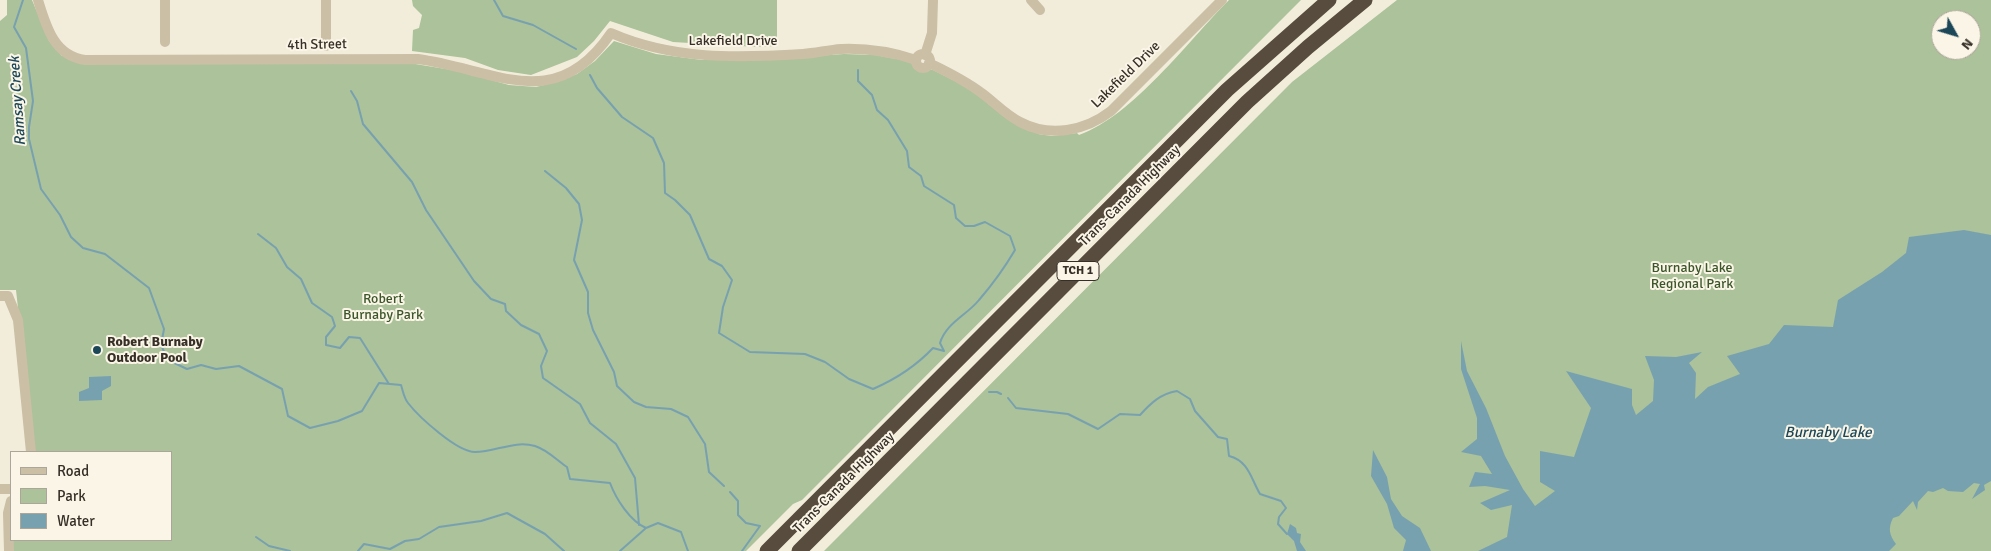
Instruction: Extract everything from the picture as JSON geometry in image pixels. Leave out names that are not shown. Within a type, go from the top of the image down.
[{"type":"highway","name":"Trans-Canada Highway","points":[[767,551],[1227,90],[1329,0]]},
{"type":"highway","name":"Trans-Canada Highway","points":[[799,551],[1248,102],[1308,46],[1365,0]]},
{"type":"street","name":"4th Street","points":[[38,0],[57,45],[71,56],[85,60],[406,58],[459,66],[510,81],[529,82],[552,78],[575,69],[592,57],[611,33]]},
{"type":"street","points":[[165,0],[165,42]]},
{"type":"street","points":[[326,0],[326,46]]},
{"type":"street","points":[[924,59],[933,24],[933,0]]},
{"type":"street","points":[[1031,0],[1040,10]]},
{"type":"street","name":"Lakefield Drive","points":[[611,33],[654,49],[686,55],[775,55],[857,50],[924,59],[970,85],[1021,123],[1051,131],[1072,130],[1096,122],[1111,111],[1222,0]]},
{"type":"street","points":[[4,296],[18,320],[31,451]]},
{"type":"street","points":[[9,551],[8,513],[10,505]]},
{"type":"green space","name":"Robert Burnaby Park","points":[[7,0],[32,0],[49,41],[62,56],[403,62],[458,71],[509,85],[536,87],[560,81],[577,74],[595,61],[614,41],[656,54],[702,60],[756,60],[844,54],[875,55],[902,60],[914,64],[920,69],[933,70],[961,84],[1038,134],[1052,136],[1077,133],[1079,135],[1100,125],[1120,111],[1159,76],[1229,0],[1301,0],[802,500],[793,504],[746,551],[13,551],[13,541],[172,541],[172,451],[34,451],[16,290],[0,290],[0,21],[7,15]]},
{"type":"green space","points":[[412,0],[777,0],[777,46],[757,47],[673,42],[610,21],[594,41],[577,57],[531,75],[498,70],[465,58],[412,51],[413,30],[419,28],[422,15],[413,6]]},
{"type":"green space","name":"Burnaby Lake Regional Park","points":[[1397,0],[1991,0],[1991,551],[824,551],[1292,82]]},
{"type":"water","name":"Burnaby Lake","points":[[1964,230],[1991,235],[1991,481],[1984,485],[1985,490],[1972,499],[1980,484],[1974,483],[1963,492],[1948,491],[1943,488],[1933,492],[1928,491],[1918,502],[1917,510],[1913,501],[1899,516],[1893,518],[1890,531],[1896,544],[1889,551],[1478,551],[1507,537],[1512,505],[1491,510],[1480,503],[1510,490],[1485,486],[1469,487],[1475,472],[1492,474],[1481,456],[1461,452],[1477,439],[1477,418],[1461,369],[1461,341],[1467,371],[1486,408],[1505,456],[1523,489],[1535,506],[1555,491],[1540,482],[1540,451],[1574,457],[1591,408],[1566,371],[1632,389],[1632,405],[1636,415],[1653,401],[1654,380],[1645,356],[1676,357],[1702,352],[1689,363],[1696,373],[1695,399],[1708,387],[1740,374],[1727,356],[1769,344],[1784,325],[1833,327],[1838,300],[1882,272],[1906,253],[1909,237]]},
{"type":"water","points":[[111,376],[111,386],[102,391],[102,400],[79,401],[79,392],[89,388],[89,377]]},
{"type":"water","points":[[1373,450],[1387,477],[1391,499],[1402,516],[1420,528],[1431,551],[1403,551],[1406,540],[1394,528],[1387,504],[1371,476]]},
{"type":"water","points":[[1290,524],[1296,528],[1297,533],[1301,534],[1300,542],[1306,551],[1297,551],[1294,541],[1287,534]]},
{"type":"waterway","name":"Ramsay Creek","points":[[23,0],[14,27],[26,48],[33,101],[29,139],[41,189],[60,215],[71,237],[83,248],[105,254],[149,288],[164,329],[161,345],[168,360],[187,369],[201,365],[216,369],[239,366],[282,389],[288,416],[310,428],[338,421],[362,411],[379,383],[401,385],[406,399],[413,409],[429,425],[458,446],[475,452],[520,444],[535,446],[548,452],[567,467],[570,479],[610,483],[624,509],[634,520],[646,528],[658,523],[681,532],[688,551]]},
{"type":"waterway","points":[[494,0],[503,16],[533,25],[576,49]]},
{"type":"waterway","points":[[858,70],[858,81],[872,95],[877,110],[888,120],[907,151],[909,167],[921,176],[924,186],[954,205],[956,218],[965,226],[974,226],[985,222],[1010,236],[1015,250],[979,300],[947,330],[940,343],[944,351]]},
{"type":"waterway","points":[[590,75],[597,88],[622,117],[653,138],[664,163],[665,193],[690,215],[709,259],[722,266],[732,280],[723,307],[719,333],[750,352],[805,354],[825,362],[849,379],[873,389],[905,372],[933,348],[944,351]]},
{"type":"waterway","points":[[351,91],[357,101],[363,124],[412,182],[426,210],[474,281],[491,299],[505,304],[506,311],[521,325],[539,334],[547,351],[541,366],[543,378],[580,404],[590,423],[616,444],[635,478],[639,525]]},
{"type":"waterway","points":[[545,171],[566,188],[579,204],[582,220],[574,260],[588,292],[588,313],[593,330],[614,372],[617,386],[634,402],[646,407],[671,409],[688,417],[705,444],[709,472],[724,486]]},
{"type":"waterway","points":[[258,234],[276,248],[287,267],[301,279],[312,303],[332,317],[335,326],[326,337],[326,345],[340,348],[349,337],[360,338],[389,384]]},
{"type":"waterway","points":[[1008,398],[1016,408],[1068,414],[1098,429],[1120,414],[1140,415],[1156,400],[1166,394],[1177,391],[1190,399],[1195,411],[1218,437],[1227,439],[1229,456],[1236,458],[1245,466],[1260,494],[1281,501],[1286,508],[1279,517],[1278,524],[1287,534]]},
{"type":"waterway","points":[[989,392],[1001,394]]},
{"type":"waterway","points":[[730,492],[738,501],[738,515],[746,523],[760,526],[742,551]]},
{"type":"waterway","points":[[358,551],[364,544],[390,549],[405,541],[419,539],[439,527],[481,521],[507,513],[545,534],[564,551]]},
{"type":"waterway","points":[[620,551],[646,528]]},
{"type":"waterway","points":[[256,537],[269,546],[290,551]]},
{"type":"place","name":"Robert Burnaby Outdoor Pool","points":[[97,350]]}]
